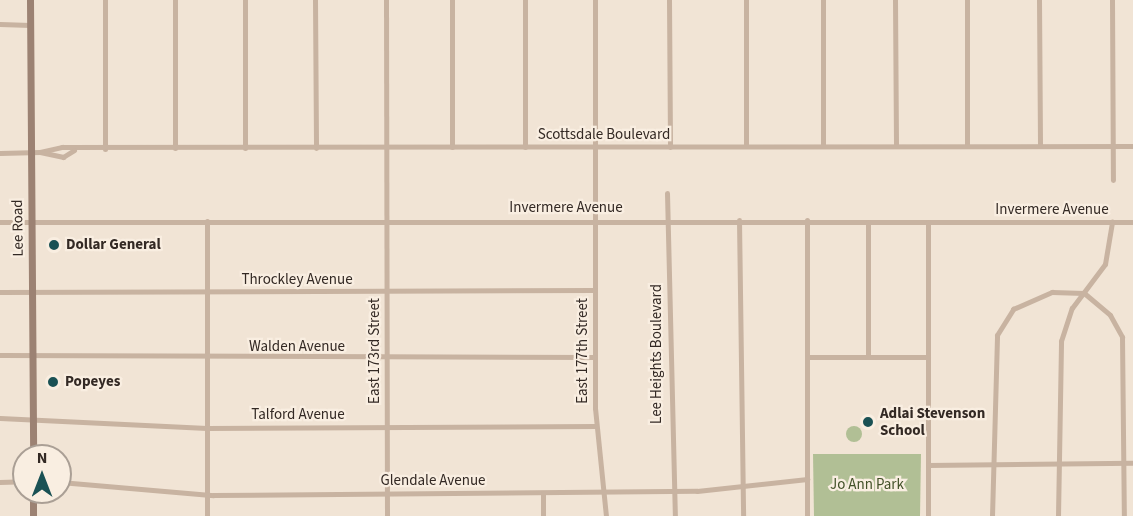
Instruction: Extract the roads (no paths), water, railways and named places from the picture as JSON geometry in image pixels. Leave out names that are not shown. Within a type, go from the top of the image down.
[{"type":"main road","name":"Lee Road","points":[[30,0],[33,444]]},
{"type":"street","points":[[105,0],[105,148]]},
{"type":"street","points":[[175,0],[175,148]]},
{"type":"street","points":[[245,0],[245,148]]},
{"type":"street","points":[[315,0],[316,148]]},
{"type":"street","name":"East 173rd Street","points":[[386,0],[387,516]]},
{"type":"street","points":[[452,0],[452,147]]},
{"type":"street","points":[[525,0],[525,147]]},
{"type":"street","name":"East 177th Street","points":[[595,0],[596,426],[606,492],[606,516]]},
{"type":"street","points":[[669,0],[670,147]]},
{"type":"street","points":[[746,0],[746,146]]},
{"type":"street","points":[[823,0],[823,146]]},
{"type":"street","points":[[895,0],[896,146]]},
{"type":"street","points":[[967,0],[967,146]]},
{"type":"street","points":[[1039,0],[1040,146]]},
{"type":"street","points":[[1112,0],[1113,180]]},
{"type":"street","points":[[0,24],[30,25]]},
{"type":"street","name":"Scottsdale Boulevard","points":[[0,153],[105,148],[1133,146]]},
{"type":"street","name":"Scottsdale Boulevard","points":[[40,152],[63,158],[75,149]]},
{"type":"street","name":"Lee Heights Boulevard","points":[[667,192],[672,492],[675,516]]},
{"type":"street","name":"Invermere Avenue","points":[[0,222],[596,220],[1133,222]]},
{"type":"street","points":[[740,220],[743,516]]},
{"type":"street","points":[[807,220],[807,516]]},
{"type":"street","points":[[207,221],[207,516]]},
{"type":"street","points":[[868,222],[868,357]]},
{"type":"street","points":[[928,222],[928,516]]},
{"type":"street","points":[[1058,516],[1061,341],[1072,308],[1110,251],[1112,222]]},
{"type":"street","name":"Throckley Avenue","points":[[0,292],[595,290]]},
{"type":"street","points":[[992,516],[997,335],[1013,309],[1038,294],[1084,293],[1110,315],[1122,337],[1124,516]]},
{"type":"street","name":"Walden Avenue","points":[[0,355],[207,359],[595,357]]},
{"type":"street","points":[[808,357],[928,357]]},
{"type":"street","name":"Talford Avenue","points":[[0,418],[207,428],[596,426]]},
{"type":"street","points":[[928,465],[1133,463]]},
{"type":"street","name":"Glendale Avenue","points":[[72,483],[207,495],[672,492],[807,479]]},
{"type":"street","points":[[543,493],[543,516]]},
{"type":"place","name":"Dollar General","points":[[54,245]]},
{"type":"place","name":"Popeyes","points":[[53,382]]},
{"type":"place","name":"Adlai Stevenson School","points":[[868,422]]},
{"type":"park label","name":"Jo Ann Park","points":[[867,485]]}]
